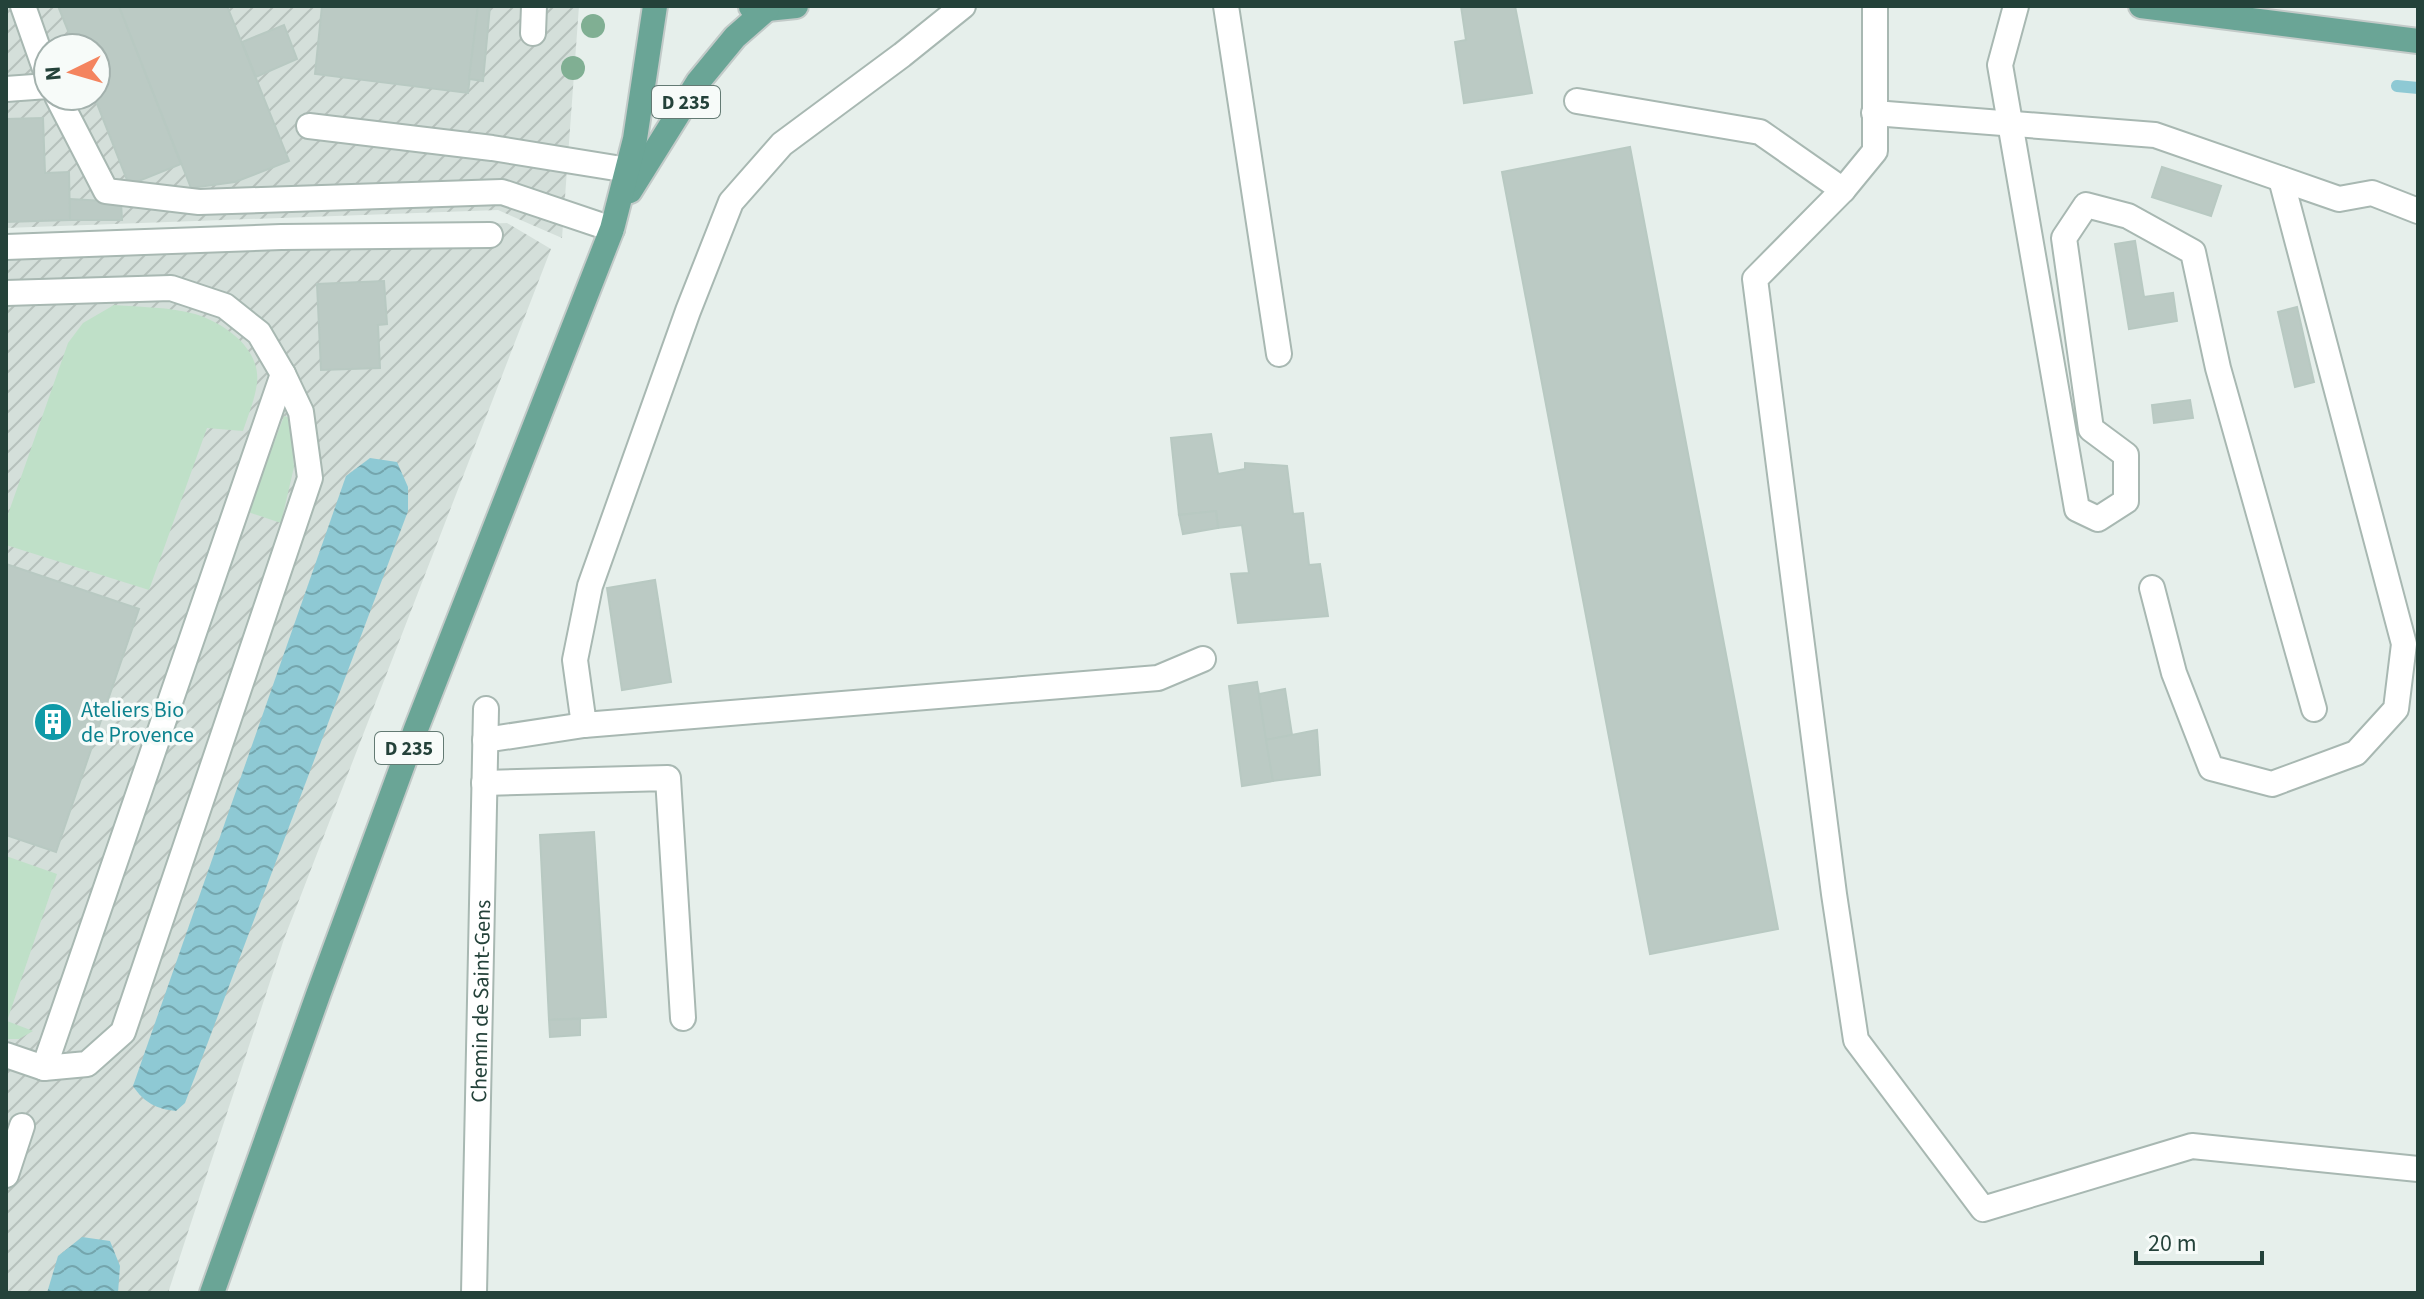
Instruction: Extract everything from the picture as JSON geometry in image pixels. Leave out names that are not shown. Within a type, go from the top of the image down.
[{"type":"main road","name":"D 235","points":[[212,1293],[416,729],[616,218],[651,45],[655,6]]},
{"type":"main road","points":[[756,8],[796,6]]},
{"type":"main road","points":[[2141,6],[2418,41]]},
{"type":"main road","name":"D 235","points":[[616,218],[698,82],[756,8]]},
{"type":"street","points":[[23,6],[32,32]]},
{"type":"street","points":[[533,33],[534,6]]},
{"type":"street","points":[[584,725],[575,660],[590,586],[688,311],[731,202],[782,144],[963,6]]},
{"type":"street","points":[[1226,6],[1279,354]]},
{"type":"street","points":[[1875,6],[1875,151],[1843,190],[1755,279],[1834,894],[1856,1040],[1983,1209],[2192,1146],[2418,1169]]},
{"type":"street","points":[[2016,6],[2000,65],[2077,509],[2098,519],[2126,501],[2126,455],[2091,429],[2064,238],[2086,205],[2128,216],[2193,252],[2218,368],[2314,709]]},
{"type":"street","points":[[6,89],[32,87]]},
{"type":"street","points":[[1577,101],[1760,132],[1843,190]]},
{"type":"street","points":[[65,112],[106,191],[199,202],[502,192],[616,218]]},
{"type":"street","points":[[1874,113],[2155,135],[2339,199],[2372,193],[2418,211]]},
{"type":"street","points":[[309,126],[492,148],[628,170]]},
{"type":"street","points":[[2152,588],[2174,673],[2211,768],[2272,784],[2356,753],[2396,709],[2404,644],[2281,179]]},
{"type":"street","points":[[6,247],[281,237],[490,235]]},
{"type":"street","points":[[6,293],[171,288],[225,306],[259,333],[283,374],[301,412],[310,478],[123,1032],[87,1064],[44,1068],[6,1055]]},
{"type":"street","points":[[44,1068],[283,374]]},
{"type":"street","points":[[485,740],[584,725],[1158,678],[1203,659]]},
{"type":"street","name":"Chemin de Saint-Gens","points":[[474,1293],[486,709]]},
{"type":"street","points":[[484,783],[668,778],[683,1018]]},
{"type":"street","points":[[6,1175],[22,1126]]},
{"type":"shaded area","points":[[6,6],[579,6],[562,238],[498,210],[6,228]]},
{"type":"shaded area","points":[[507,223],[551,249],[284,939],[168,1293],[6,1293],[6,242]]},
{"type":"green space","points":[[114,305],[175,310],[206,318],[228,331],[247,348],[257,370],[255,395],[243,431],[207,428],[149,590],[6,545],[6,520],[68,343],[83,323]]},
{"type":"green space","points":[[284,416],[290,418],[294,467],[281,523],[248,512]]},
{"type":"green space","points":[[6,856],[57,874],[7,1021],[33,1031],[19,1039],[6,1039]]},
{"type":"water","points":[[370,458],[397,462],[408,487],[408,511],[185,1103],[176,1111],[163,1109],[146,1101],[133,1086],[346,476]]},
{"type":"water","points":[[82,1237],[110,1241],[120,1266],[118,1293],[47,1293],[58,1256]]},
{"type":"building","points":[[58,6],[119,6],[181,164],[129,185],[100,112],[112,112],[112,32],[69,32]]},
{"type":"building","points":[[119,6],[227,6],[289,161],[235,182],[191,188]]},
{"type":"building","points":[[322,6],[478,6],[468,93],[315,74]]},
{"type":"building","points":[[478,6],[490,6],[483,81],[469,79]]},
{"type":"building","points":[[1461,6],[1515,6],[1532,93],[1464,103],[1455,42],[1466,40]]},
{"type":"building","points":[[284,25],[297,59],[256,77],[242,42]]},
{"type":"building","points":[[43,118],[45,173],[69,172],[70,220],[6,222],[6,119]]},
{"type":"building","points":[[1630,147],[1778,929],[1650,954],[1502,172]]},
{"type":"building","points":[[2162,167],[2221,186],[2211,216],[2152,197]]},
{"type":"building","points":[[70,199],[121,202],[122,220],[70,220]]},
{"type":"building","points":[[2135,241],[2144,297],[2173,293],[2177,321],[2129,329],[2115,244]]},
{"type":"building","points":[[384,281],[387,324],[378,325],[380,368],[321,370],[317,284]]},
{"type":"building","points":[[2297,307],[2314,382],[2295,387],[2278,312]]},
{"type":"building","points":[[2190,400],[2193,418],[2154,423],[2152,405]]},
{"type":"building","points":[[1211,434],[1218,474],[1245,469],[1245,463],[1287,466],[1293,514],[1303,513],[1309,565],[1320,564],[1328,616],[1238,623],[1231,574],[1249,573],[1242,525],[1218,528],[1216,511],[1179,515],[1171,438]]},
{"type":"building","points":[[1216,511],[1218,528],[1183,534],[1179,515]]},
{"type":"building","name":"Ateliers Bio de Provence","points":[[6,564],[139,609],[56,852],[6,835]]},
{"type":"building","points":[[655,580],[671,682],[622,690],[607,588]]},
{"type":"building","points":[[1257,682],[1273,781],[1242,786],[1229,686]]},
{"type":"building","points":[[1285,689],[1292,735],[1266,740],[1259,694]]},
{"type":"building","points":[[1317,730],[1320,775],[1273,781],[1266,740]]},
{"type":"building","points":[[594,832],[606,1017],[549,1020],[540,835]]},
{"type":"building","points":[[580,1019],[580,1035],[550,1037],[549,1020]]},
{"type":"waterway","points":[[2397,86],[2418,88]]},
{"type":"place","name":"Ateliers Bio de Provence","points":[[53,722]]}]
